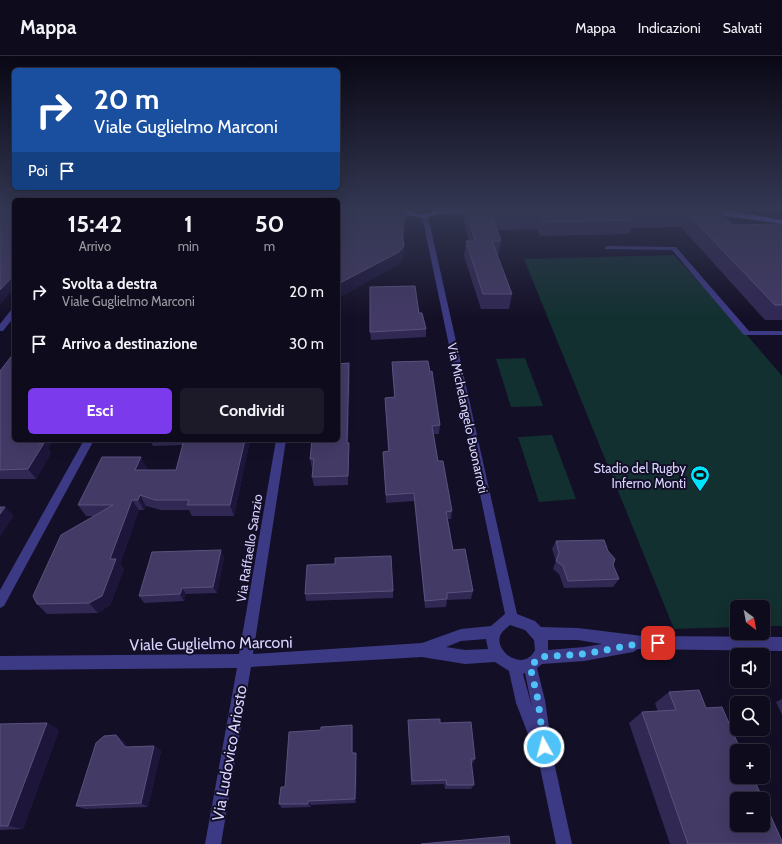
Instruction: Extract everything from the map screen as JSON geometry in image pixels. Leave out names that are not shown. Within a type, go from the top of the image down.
[{"type":"street","name":"Via Michelangelo Buonarroti","points":[[432,247],[512,619]]},
{"type":"street","points":[[607,248],[674,248],[747,332],[782,333]]},
{"type":"street","points":[[0,329],[12,314]]},
{"type":"street","points":[[0,602],[88,442]]},
{"type":"street","name":"Via Raffaello Sanzio","points":[[245,661],[281,442]]},
{"type":"street","points":[[564,844],[546,762],[538,700],[535,661],[542,648],[538,633],[532,626],[524,621],[512,619],[508,619],[501,623],[494,632],[493,644],[498,655],[508,664],[523,668],[535,661],[643,643]]},
{"type":"street","name":"Viale Guglielmo Marconi","points":[[422,650],[461,635],[494,632]]},
{"type":"street","points":[[538,633],[578,634],[643,643],[782,644]]},
{"type":"street","name":"Viale Guglielmo Marconi","points":[[0,663],[245,661],[422,650],[465,658],[498,655]]},
{"type":"street","name":"Via Ludovico Ariosto","points":[[213,844],[245,661]]},
{"type":"street","points":[[515,667],[523,703],[546,762]]},
{"type":"green space","name":"Stadio del Rugby Inferno Monti","points":[[674,255],[723,307],[782,376],[782,626],[770,626],[770,600],[730,600],[730,627],[674,629],[524,259]]},
{"type":"green space","points":[[525,358],[543,406],[511,407],[496,359]]},
{"type":"green space","points":[[552,435],[576,499],[539,502],[518,437]]},
{"type":"building","points":[[0,247],[12,247],[12,277],[0,290]]},
{"type":"building","points":[[340,247],[403,247],[399,252],[340,283]]},
{"type":"building","points":[[468,247],[494,247],[512,294],[483,294]]},
{"type":"building","points":[[719,247],[782,247],[782,305],[775,305]]},
{"type":"building","points":[[415,286],[419,313],[422,313],[426,329],[370,332],[370,287]]},
{"type":"building","points":[[12,356],[12,442],[44,443],[28,469],[0,470],[0,371]]},
{"type":"building","points":[[428,361],[430,372],[432,371],[440,425],[432,426],[438,461],[443,461],[452,511],[446,512],[453,550],[465,549],[473,591],[447,593],[447,599],[425,601],[414,493],[386,495],[383,452],[389,451],[385,398],[395,397],[392,362]]},
{"type":"building","points":[[349,363],[347,443],[349,443],[348,476],[312,477],[314,459],[310,459],[312,442],[340,442],[340,364]]},
{"type":"building","points":[[183,442],[245,442],[230,505],[187,505],[189,500],[155,500],[140,495],[138,500],[132,500],[110,559],[116,559],[102,596],[89,603],[37,604],[33,596],[61,535],[113,505],[78,505],[102,457],[141,457],[135,470],[176,470]]},
{"type":"building","points":[[0,507],[5,507],[0,514]]},
{"type":"building","points":[[604,540],[608,551],[615,559],[613,565],[619,579],[568,581],[563,566],[556,561],[559,553],[556,541]]},
{"type":"building","points":[[221,550],[213,587],[182,588],[180,594],[139,596],[152,552]]},
{"type":"building","points":[[391,556],[393,591],[305,594],[307,565],[335,564],[335,558]]},
{"type":"building","points":[[699,690],[706,708],[722,707],[730,726],[730,736],[735,736],[738,744],[730,744],[730,784],[756,784],[760,792],[730,792],[730,832],[770,832],[770,814],[782,844],[688,844],[642,712],[676,710],[669,692]]},
{"type":"building","points":[[440,719],[440,723],[471,722],[475,759],[471,759],[474,785],[447,785],[446,780],[412,781],[408,720]]},
{"type":"building","points":[[47,723],[8,826],[0,826],[0,724]]},
{"type":"building","points":[[352,725],[352,753],[356,753],[355,799],[308,801],[308,804],[279,804],[281,787],[285,787],[289,732],[321,730],[321,727]]},
{"type":"building","points":[[116,735],[125,747],[154,746],[141,803],[76,806],[96,743],[104,736]]},
{"type":"building","points":[[509,836],[510,844],[421,844]]},
{"type":"place","name":"Stadio del Rugby Inferno Monti","points":[[700,492]]},
{"type":"route","points":[[544,747],[538,700],[530,666],[539,657],[584,654],[643,643],[658,643]]}]
